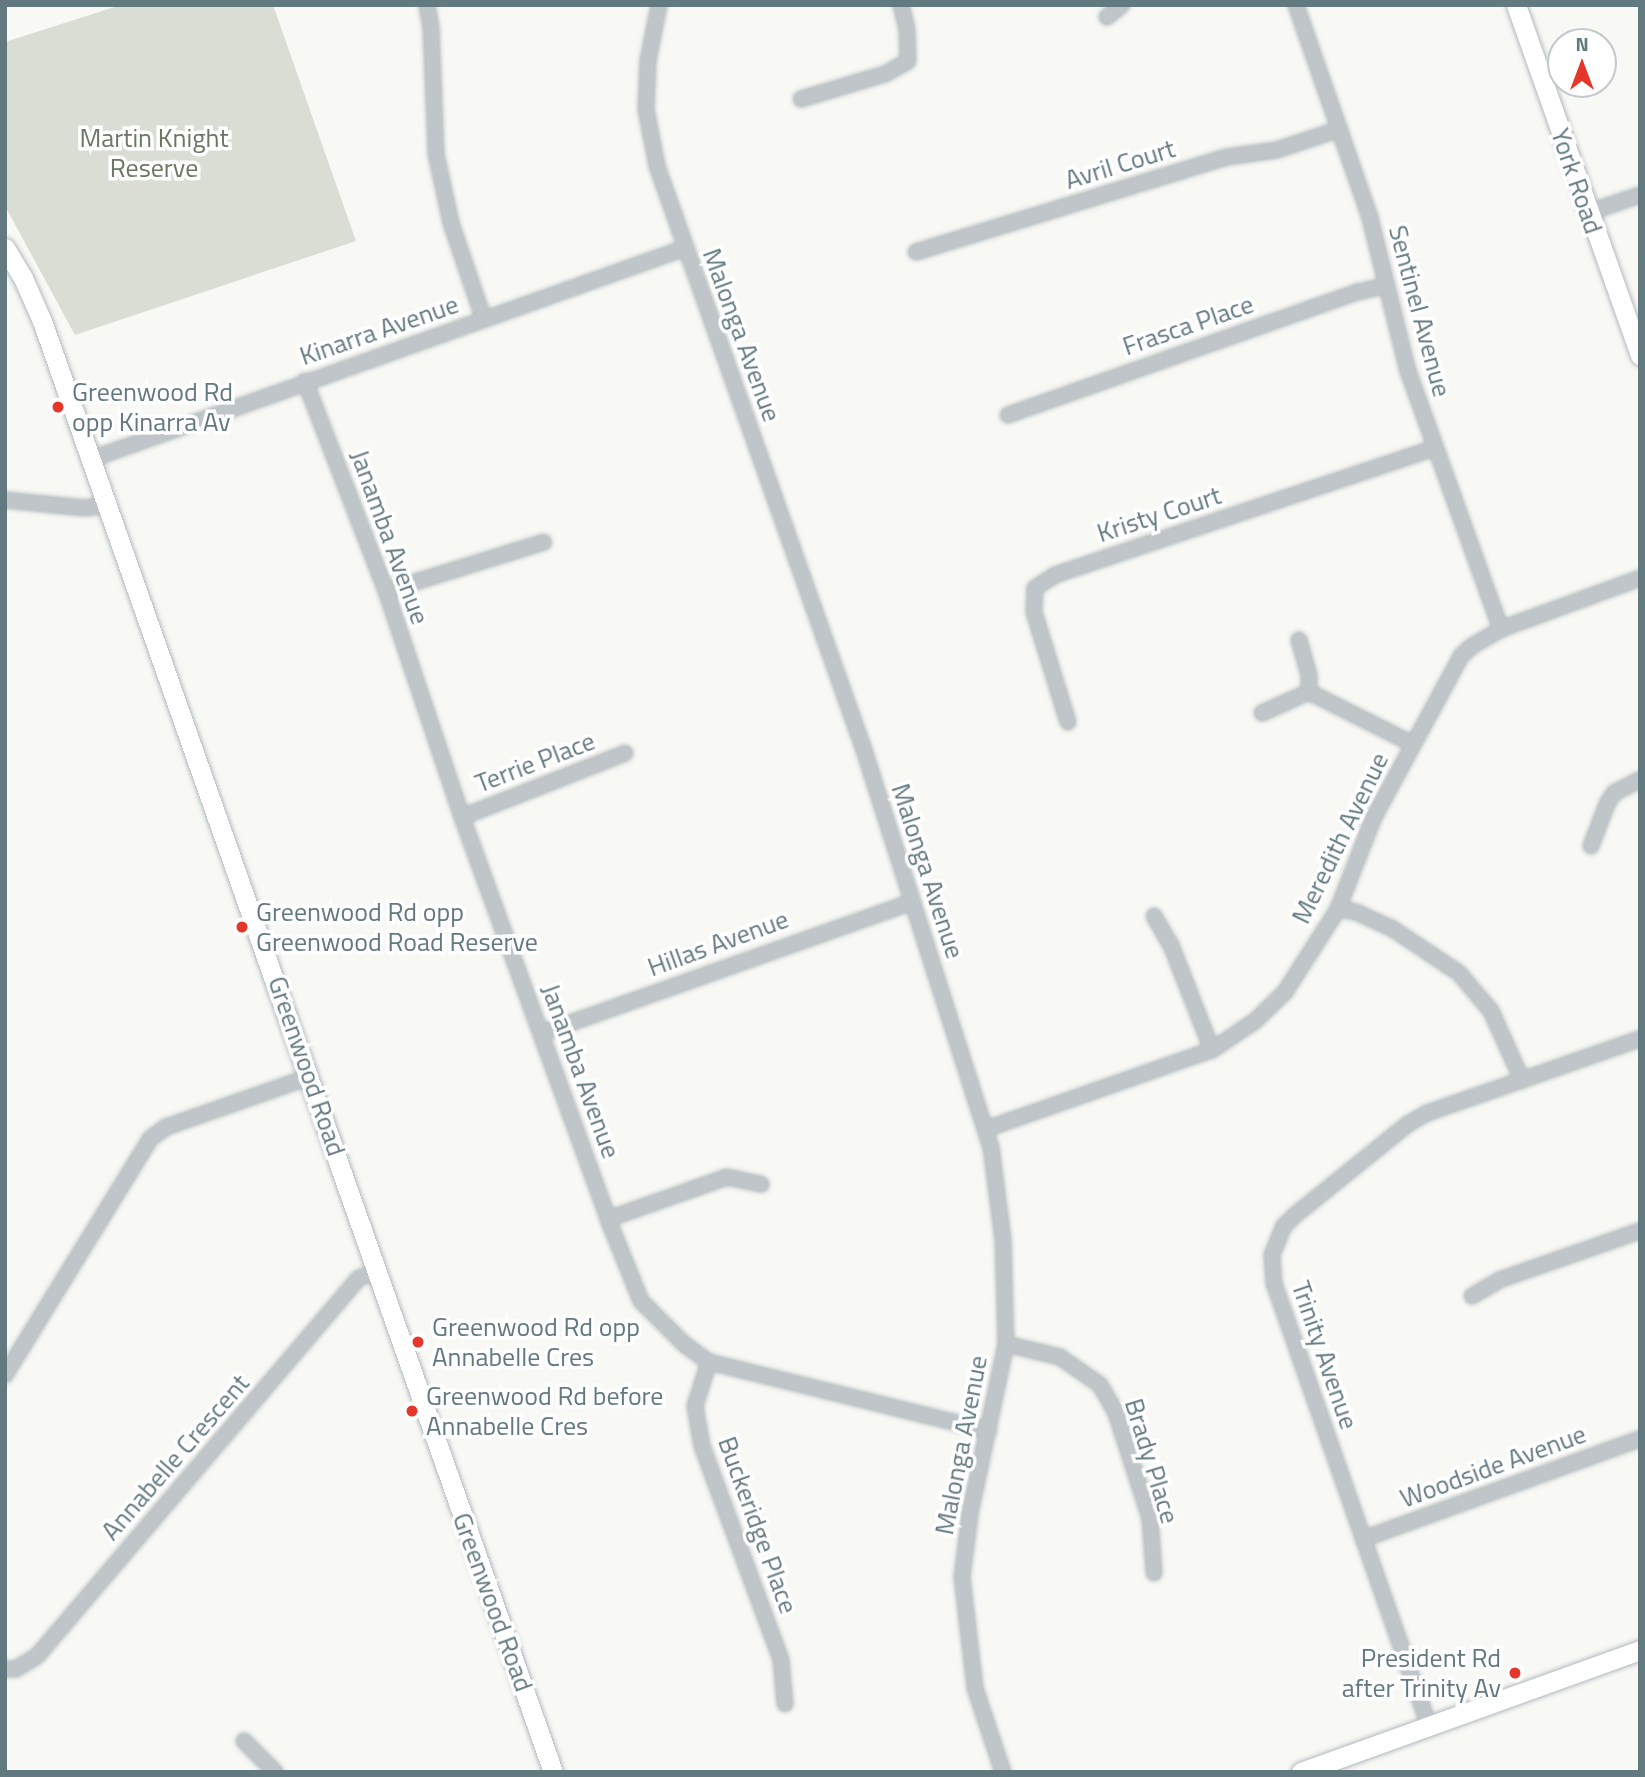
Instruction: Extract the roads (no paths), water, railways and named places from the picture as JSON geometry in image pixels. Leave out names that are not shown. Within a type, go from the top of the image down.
[{"type":"street","points":[[427,5],[432,27],[436,154],[451,223],[484,320]]},
{"type":"street","name":"Malonga Avenue","points":[[659,5],[648,61],[647,120],[657,166],[864,750],[986,1129],[1003,1239],[1006,1345],[970,1514],[962,1577],[975,1688],[1003,1772]]},
{"type":"street","points":[[801,99],[886,74],[908,61],[907,29],[901,5]]},
{"type":"street","points":[[1107,18],[1122,5]]},
{"type":"street","name":"Sentinel Avenue","points":[[1296,5],[1370,218],[1408,371],[1501,629]]},
{"type":"street","name":"York Road","points":[[1516,5],[1587,213],[1640,356]]},
{"type":"street","name":"Avril Court","points":[[916,252],[1227,157],[1277,150],[1340,130]]},
{"type":"street","points":[[1587,213],[1640,195]]},
{"type":"street","name":"Greenwood Road","points":[[5,248],[38,312],[553,1772]]},
{"type":"street","name":"Kinarra Avenue","points":[[89,460],[685,248]]},
{"type":"street","name":"Frasca Place","points":[[1008,415],[1357,292],[1385,286]]},
{"type":"street","name":"Janamba Avenue","points":[[305,381],[386,591],[462,817],[608,1219],[641,1301],[684,1345],[709,1362],[989,1431]]},
{"type":"street","name":"Kristy Court","points":[[1068,722],[1034,612],[1035,588],[1055,575],[1434,449]]},
{"type":"street","points":[[5,499],[85,508],[106,505]]},
{"type":"street","points":[[386,591],[544,542]]},
{"type":"street","name":"Meredith Avenue","points":[[986,1129],[1212,1050],[1238,1035],[1272,1006],[1338,909],[1373,820],[1461,656],[1485,637],[1501,629],[1640,578]]},
{"type":"street","points":[[1299,640],[1310,674],[1309,692]]},
{"type":"street","points":[[1309,692],[1413,744]]},
{"type":"street","points":[[1262,713],[1309,692]]},
{"type":"street","name":"Terrie Place","points":[[462,817],[625,753]]},
{"type":"street","points":[[1591,846],[1614,793],[1640,780]]},
{"type":"street","name":"Hillas Avenue","points":[[542,1033],[911,902]]},
{"type":"street","points":[[1338,909],[1356,912],[1393,929],[1459,973],[1491,1011],[1522,1080]]},
{"type":"street","points":[[1154,916],[1171,945],[1212,1050]]},
{"type":"street","name":"Trinity Avenue","points":[[1429,1726],[1274,1284],[1272,1255],[1277,1241],[1294,1216],[1408,1124],[1427,1113],[1640,1039]]},
{"type":"street","points":[[5,1375],[151,1139],[166,1127],[309,1077]]},
{"type":"street","points":[[608,1219],[727,1177],[761,1184]]},
{"type":"street","points":[[1472,1296],[1502,1279],[1640,1231]]},
{"type":"street","name":"Annabelle Crescent","points":[[5,1669],[16,1669],[38,1654],[359,1278],[378,1271]]},
{"type":"street","name":"Brady Place","points":[[1006,1345],[1060,1357],[1100,1385],[1116,1413],[1150,1518],[1154,1573]]},
{"type":"street","name":"Buckeridge Place","points":[[709,1362],[695,1406],[702,1446],[781,1660],[785,1704]]},
{"type":"street","name":"Woodside Avenue","points":[[1363,1539],[1640,1439]]},
{"type":"street","points":[[1301,1772],[1640,1650]]},
{"type":"street","points":[[244,1741],[275,1772]]},
{"type":"place","name":"Greenwood Rd opp Kinarra Av","points":[[58,407]]},
{"type":"place","name":"Greenwood Rd opp Greenwood Road Reserve","points":[[242,927]]},
{"type":"place","name":"Greenwood Rd opp Annabelle Cres","points":[[418,1342]]},
{"type":"place","name":"Greenwood Rd before Annabelle Cres","points":[[412,1411]]},
{"type":"place","name":"President Rd after Trinity Av","points":[[1515,1673]]},
{"type":"park label","name":"Martin Knight Reserve","points":[[154,153]]}]
